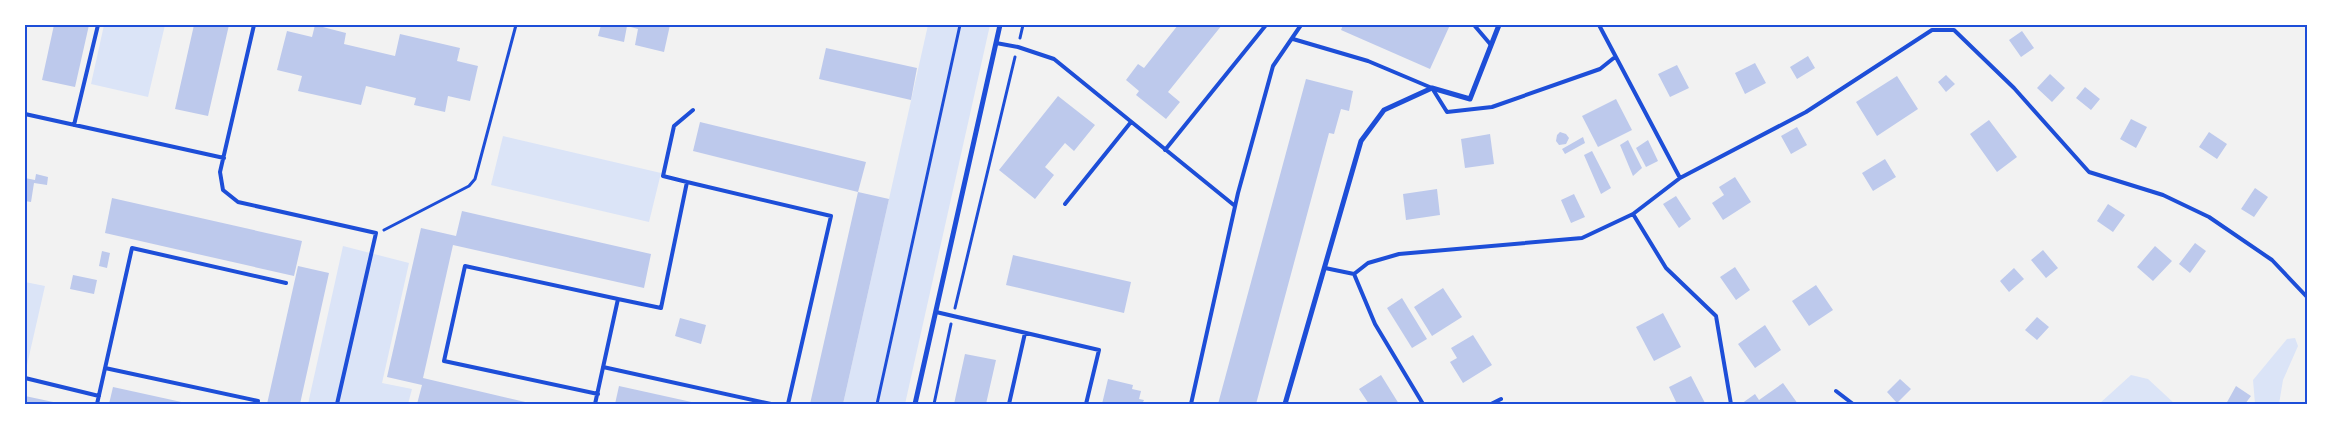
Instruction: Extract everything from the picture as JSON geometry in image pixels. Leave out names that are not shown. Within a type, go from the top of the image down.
[{"type":"street","points":[[915,404],[1000,25]]},
{"type":"street","points":[[1285,404],[1361,141],[1384,110],[1432,88],[1470,99],[1499,25]]},
{"type":"lane","points":[[74,125],[98,25]]},
{"type":"lane","points":[[254,25],[220,172],[223,190],[238,202],[376,233],[337,404]]},
{"type":"lane","points":[[1165,150],[1266,25]]},
{"type":"lane","points":[[1191,404],[1235,206],[1273,66],[1301,25]]},
{"type":"lane","points":[[1474,25],[1491,45]]},
{"type":"lane","points":[[1599,25],[1680,178]]},
{"type":"lane","points":[[1324,268],[1354,274],[1368,263],[1399,254],[1582,238],[1633,214],[1680,178],[1806,112],[1932,30],[1954,30],[2014,88],[2089,172],[2163,195],[2209,217],[2272,260],[2307,297]]},
{"type":"lane","points":[[1293,39],[1368,61],[1432,88],[1447,112],[1492,107],[1600,69],[1615,57]]},
{"type":"lane","points":[[996,43],[1018,47],[1054,59],[1235,206]]},
{"type":"lane","points":[[693,110],[674,126],[663,176],[831,216],[788,404]]},
{"type":"lane","points":[[25,114],[224,158]]},
{"type":"lane","points":[[1065,204],[1131,122]]},
{"type":"lane","points":[[598,394],[444,361],[465,266],[661,308],[687,182]]},
{"type":"lane","points":[[1633,214],[1666,268],[1716,316],[1731,404]]},
{"type":"lane","points":[[97,404],[132,248],[286,284]]},
{"type":"lane","points":[[1354,274],[1375,324],[1423,404]]},
{"type":"lane","points":[[595,404],[618,299]]},
{"type":"lane","points":[[936,312],[1099,350],[1086,404]]},
{"type":"lane","points":[[1009,404],[1025,333]]},
{"type":"lane","points":[[105,368],[258,401]]},
{"type":"lane","points":[[603,368],[771,404]]},
{"type":"lane","points":[[25,378],[99,396]]},
{"type":"lane","points":[[1836,391],[1853,404]]},
{"type":"lane","points":[[1491,404],[1501,399]]},
{"type":"path","points":[[376,233],[469,186],[475,179],[516,25]]},
{"type":"path","points":[[876,404],[960,25]]},
{"type":"path","points":[[934,404],[953,316],[1023,25]]},
{"type":"shaded area","points":[[104,25],[165,25],[148,97],[91,84]]},
{"type":"shaded area","points":[[928,25],[990,25],[905,404],[843,404]]},
{"type":"shaded area","points":[[503,136],[661,173],[649,222],[491,185]]},
{"type":"shaded area","points":[[343,246],[409,263],[382,383],[412,389],[408,404],[308,404]]},
{"type":"shaded area","points":[[25,282],[45,286],[27,365],[25,364]]},
{"type":"shaded area","points":[[2295,338],[2298,346],[2283,380],[2279,404],[2255,404],[2253,380],[2287,339]]},
{"type":"shaded area","points":[[2131,375],[2148,379],[2175,404],[2099,404]]},
{"type":"building","points":[[54,25],[89,25],[75,87],[42,80]]},
{"type":"building","points":[[194,25],[229,25],[208,116],[175,109]]},
{"type":"building","points":[[315,25],[346,33],[344,44],[395,56],[400,34],[460,48],[457,61],[478,66],[470,101],[448,96],[445,112],[414,105],[416,98],[366,86],[361,105],[298,91],[302,76],[277,70],[287,31],[312,37]]},
{"type":"building","points":[[601,25],[670,25],[664,52],[635,45],[638,29],[627,26],[624,42],[598,36]]},
{"type":"building","points":[[1178,25],[1222,25],[1168,92],[1180,102],[1166,119],[1136,95],[1139,91],[1126,80],[1138,64],[1144,68]]},
{"type":"building","points":[[1343,25],[1450,25],[1430,69],[1341,30]]},
{"type":"building","points":[[2022,31],[2034,48],[2021,57],[2009,40]]},
{"type":"building","points":[[826,48],[917,68],[911,100],[819,79]]},
{"type":"building","points":[[1808,56],[1815,68],[1797,79],[1790,67]]},
{"type":"building","points":[[1755,63],[1766,83],[1745,94],[1735,73]]},
{"type":"building","points":[[1677,65],[1689,88],[1670,97],[1658,74]]},
{"type":"building","points":[[2050,74],[2065,88],[2052,102],[2037,88]]},
{"type":"building","points":[[1946,75],[1955,84],[1946,92],[1938,82]]},
{"type":"building","points":[[1897,76],[1918,109],[1877,136],[1856,102]]},
{"type":"building","points":[[1306,79],[1353,91],[1349,111],[1341,109],[1334,134],[1329,133],[1256,404],[1218,404]]},
{"type":"building","points":[[2085,87],[2100,99],[2091,110],[2076,98]]},
{"type":"building","points":[[1058,96],[1095,125],[1074,151],[1065,143],[1045,167],[1054,175],[1035,199],[999,170]]},
{"type":"building","points":[[1616,99],[1632,130],[1598,147],[1582,116]]},
{"type":"building","points":[[2131,119],[2147,127],[2136,148],[2120,139]]},
{"type":"building","points":[[1989,120],[2017,157],[1997,172],[1970,134]]},
{"type":"building","points":[[700,122],[866,162],[858,192],[693,151]]},
{"type":"building","points":[[1797,127],[1807,145],[1791,154],[1781,136]]},
{"type":"building","points":[[1560,132],[1566,134],[1569,138],[1566,144],[1559,145],[1556,141],[1557,135]]},
{"type":"building","points":[[2209,132],[2227,144],[2217,159],[2199,147]]},
{"type":"building","points":[[1490,134],[1494,164],[1465,168],[1461,139]]},
{"type":"building","points":[[1583,137],[1585,143],[1565,154],[1562,149]]},
{"type":"building","points":[[1628,140],[1642,168],[1633,176],[1620,145]]},
{"type":"building","points":[[1648,140],[1658,161],[1646,167],[1636,148]]},
{"type":"building","points":[[1592,151],[1611,188],[1601,194],[1584,155]]},
{"type":"building","points":[[1885,159],[1896,177],[1873,191],[1862,173]]},
{"type":"building","points":[[36,174],[48,177],[47,185],[34,183],[31,202],[25,201],[25,178],[35,180]]},
{"type":"building","points":[[1735,177],[1751,202],[1723,220],[1712,203],[1724,195],[1719,187]]},
{"type":"building","points":[[2255,188],[2268,197],[2254,217],[2241,209]]},
{"type":"building","points":[[1437,189],[1440,215],[1406,220],[1403,194]]},
{"type":"building","points":[[858,192],[889,199],[843,404],[810,404]]},
{"type":"building","points":[[1574,194],[1585,217],[1571,223],[1561,200]]},
{"type":"building","points":[[1676,196],[1691,219],[1679,228],[1663,204]]},
{"type":"building","points":[[112,198],[302,241],[294,276],[105,233]]},
{"type":"building","points":[[2108,204],[2125,215],[2113,232],[2097,221]]},
{"type":"building","points":[[462,211],[651,254],[644,288],[453,245],[423,378],[534,404],[417,404],[422,385],[387,377],[421,228],[456,236]]},
{"type":"building","points":[[2195,243],[2206,251],[2190,273],[2179,264]]},
{"type":"building","points":[[2155,246],[2172,261],[2153,281],[2137,267]]},
{"type":"building","points":[[2043,250],[2058,268],[2046,278],[2031,260]]},
{"type":"building","points":[[102,251],[110,253],[107,268],[99,266]]},
{"type":"building","points":[[1013,255],[1131,282],[1124,313],[1006,285]]},
{"type":"building","points":[[298,266],[329,273],[300,404],[267,404]]},
{"type":"building","points":[[1735,267],[1750,290],[1736,300],[1720,277]]},
{"type":"building","points":[[2014,268],[2024,279],[2009,292],[2000,281]]},
{"type":"building","points":[[73,275],[97,280],[94,294],[70,289]]},
{"type":"building","points":[[1816,285],[1833,310],[1809,326],[1792,301]]},
{"type":"building","points":[[1443,288],[1462,317],[1432,336],[1414,307]]},
{"type":"building","points":[[1402,298],[1427,339],[1412,348],[1387,308]]},
{"type":"building","points":[[1663,313],[1681,347],[1654,361],[1636,327]]},
{"type":"building","points":[[2037,317],[2049,327],[2037,340],[2025,330]]},
{"type":"building","points":[[680,318],[706,325],[701,344],[675,336]]},
{"type":"building","points":[[1765,325],[1781,350],[1755,368],[1738,344]]},
{"type":"building","points":[[1473,335],[1492,365],[1463,383],[1450,362],[1457,358],[1451,348]]},
{"type":"building","points":[[965,354],[996,360],[986,404],[954,404]]},
{"type":"building","points":[[1381,375],[1399,404],[1369,404],[1359,389]]},
{"type":"building","points":[[1691,376],[1705,403],[1677,404],[1669,387]]},
{"type":"building","points":[[1108,379],[1133,385],[1132,389],[1141,391],[1139,399],[1144,400],[1142,404],[1102,404]]},
{"type":"building","points":[[1900,379],[1911,389],[1897,403],[1887,392]]},
{"type":"building","points":[[1783,383],[1798,404],[1741,404],[1755,394],[1759,400]]},
{"type":"building","points":[[619,386],[696,403],[696,404],[615,404]]},
{"type":"building","points":[[2236,386],[2251,396],[2245,404],[2226,404]]},
{"type":"building","points":[[113,387],[186,403],[186,404],[109,404]]},
{"type":"building","points":[[25,396],[58,403],[58,404],[25,404]]}]
